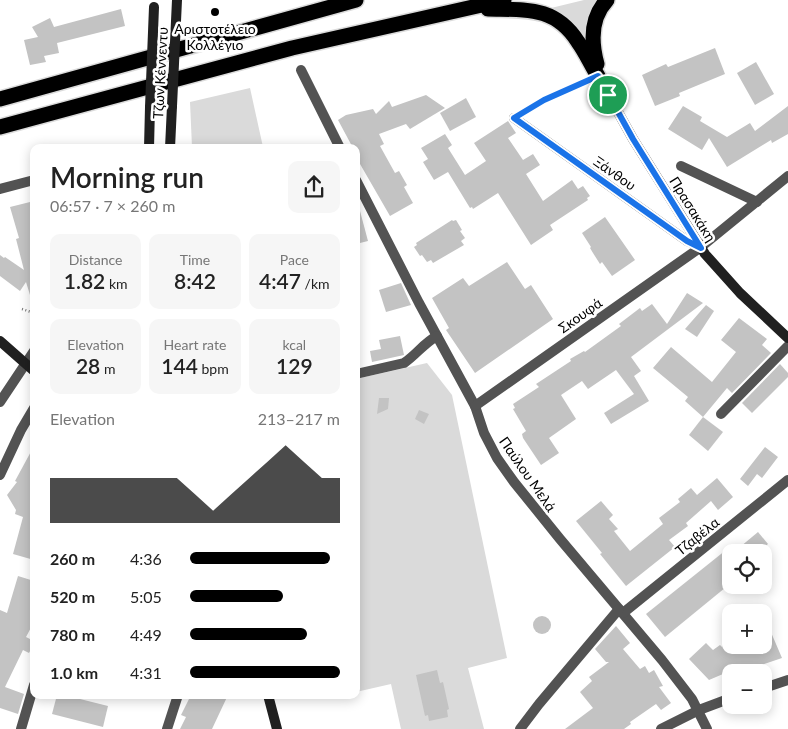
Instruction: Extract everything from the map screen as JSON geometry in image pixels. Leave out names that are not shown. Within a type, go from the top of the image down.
[{"type":"highway","points":[[0,99],[356,0]]},
{"type":"highway","points":[[0,127],[292,48],[504,0]]},
{"type":"highway","points":[[598,76],[593,35],[598,13],[607,0]]},
{"type":"highway","points":[[468,8],[532,10],[551,16],[574,35],[598,76]]},
{"type":"highway","points":[[0,91],[64,81]]},
{"type":"highway","points":[[0,138],[44,115]]},
{"type":"main road","name":"Τζων Κέννεντυ","points":[[170,144],[177,0]]},
{"type":"main road","name":"Τζων Κέννεντυ","points":[[149,144],[154,4]]},
{"type":"main road","name":"Πρασακάκη","points":[[598,76],[633,139],[701,248],[740,293],[788,338]]},
{"type":"main road","points":[[0,341],[30,368]]},
{"type":"main road","points":[[269,699],[276,727]]},
{"type":"street","points":[[302,70],[338,144]]},
{"type":"street","name":"Ξάνθου","points":[[514,118],[679,236],[701,248]]},
{"type":"street","points":[[681,166],[757,202]]},
{"type":"street","name":"Σκουφά","points":[[475,406],[701,248],[788,176]]},
{"type":"street","points":[[0,188],[30,181]]},
{"type":"street","name":"Παύλου Μελά","points":[[360,188],[475,406],[484,433],[497,458],[514,482],[662,660],[699,710],[707,729]]},
{"type":"street","points":[[360,373],[404,363],[425,343],[437,336]]},
{"type":"street","points":[[721,414],[788,346]]},
{"type":"street","points":[[0,402],[30,356]]},
{"type":"street","points":[[0,475],[30,415]]},
{"type":"street","name":"Τζαβέλα","points":[[520,729],[569,667],[621,611],[788,480]]},
{"type":"street","points":[[772,685],[788,680]]},
{"type":"street","points":[[22,729],[30,699]]},
{"type":"street","points":[[167,729],[177,699]]},
{"type":"street","points":[[661,729],[699,710],[722,701]]},
{"type":"path","points":[[514,118],[544,100],[598,76]]},
{"type":"path","points":[[22,309],[30,312]]},
{"type":"shaded area","points":[[584,0],[597,0],[593,7],[585,39],[551,8]]},
{"type":"shaded area","points":[[250,88],[262,144],[192,144],[190,102]]},
{"type":"shaded area","points":[[427,363],[452,395],[507,658],[468,668],[484,729],[401,729],[391,684],[360,691],[360,378]]},
{"type":"building","points":[[121,9],[125,26],[57,43],[59,53],[44,56],[46,62],[30,65],[24,40],[38,37],[32,27],[50,18],[54,27]]},
{"type":"building","points":[[715,48],[725,74],[679,93],[680,96],[655,106],[642,75],[666,64],[668,67]]},
{"type":"building","points":[[756,62],[774,94],[755,105],[737,73]]},
{"type":"building","points":[[426,95],[445,108],[410,129],[406,124],[379,134],[384,144],[380,146],[395,173],[399,171],[407,185],[404,187],[413,203],[390,216],[360,164],[360,144],[351,144],[338,120],[346,115],[373,109],[376,114],[389,101],[392,107]]},
{"type":"building","points":[[466,98],[476,117],[450,131],[440,113]]},
{"type":"building","points":[[683,106],[702,117],[700,121],[727,137],[750,123],[755,131],[788,106],[788,134],[772,143],[771,140],[727,167],[709,138],[702,150],[668,129]]},
{"type":"building","points":[[508,121],[516,133],[508,138],[523,160],[533,154],[540,165],[526,174],[543,201],[572,180],[578,189],[583,186],[590,196],[587,198],[588,200],[550,225],[553,230],[531,245],[498,193],[473,209],[472,207],[470,208],[448,172],[434,180],[423,162],[428,159],[421,148],[445,134],[452,145],[448,148],[465,175],[486,161],[474,143]]},
{"type":"building","points":[[30,202],[30,295],[26,282],[20,291],[0,276],[0,255],[24,270],[16,239],[19,238],[10,207]]},
{"type":"building","points":[[360,211],[368,241],[360,243]]},
{"type":"building","points":[[605,217],[635,260],[612,276],[602,262],[600,264],[582,233]]},
{"type":"building","points":[[452,220],[456,220],[462,230],[460,231],[465,238],[461,241],[464,245],[433,263],[431,260],[427,262],[414,247],[417,245],[416,243]]},
{"type":"building","points":[[507,262],[525,289],[531,285],[553,319],[475,373],[446,330],[449,328],[432,298],[463,278],[469,286]]},
{"type":"building","points":[[401,283],[411,305],[386,312],[379,290]]},
{"type":"building","points":[[687,293],[703,303],[631,357],[641,371],[634,376],[649,401],[611,424],[604,413],[634,394],[616,370],[588,389],[582,381],[561,395],[576,419],[549,438],[559,453],[541,465],[523,438],[522,434],[526,431],[513,409],[515,408],[513,404],[539,387],[536,384],[571,361],[570,359],[585,352],[621,326],[619,324],[640,308],[642,311],[652,304],[667,324]]},
{"type":"building","points":[[706,305],[714,311],[697,337],[685,329]]},
{"type":"building","points":[[739,318],[767,339],[762,345],[771,353],[732,393],[727,388],[703,417],[685,401],[688,397],[653,368],[671,347],[712,382],[736,352],[721,340]]},
{"type":"building","points":[[400,336],[404,355],[372,362],[370,351],[381,349],[379,340]]},
{"type":"building","points":[[780,364],[788,373],[788,377],[752,413],[742,403]]},
{"type":"building","points":[[379,398],[389,398],[388,409],[377,414]]},
{"type":"building","points":[[419,410],[429,414],[424,424],[415,419]]},
{"type":"building","points":[[703,417],[723,432],[708,451],[689,435]]},
{"type":"building","points":[[765,447],[778,457],[762,478],[757,474],[748,486],[740,479]]},
{"type":"building","points":[[30,453],[30,559],[13,554],[23,517],[15,514],[16,510],[7,495],[17,482],[15,481]]},
{"type":"building","points":[[717,478],[733,497],[718,510],[711,501],[686,523],[688,526],[669,540],[675,547],[626,586],[576,521],[601,501],[613,515],[609,519],[618,529],[614,531],[630,551],[663,524],[659,518],[680,502],[678,499],[691,488],[697,495]]},
{"type":"building","points":[[758,532],[768,544],[744,544]]},
{"type":"building","points":[[722,553],[722,590],[665,637],[646,614]]},
{"type":"building","points":[[18,576],[30,580],[30,630],[26,637],[30,639],[30,651],[29,653],[23,650],[5,687],[24,694],[18,714],[0,708],[0,610],[7,613]]},
{"type":"building","points":[[538,616],[546,616],[551,621],[549,632],[538,634],[533,629],[533,621]]},
{"type":"building","points":[[616,626],[630,643],[623,649],[640,669],[645,666],[649,673],[654,670],[663,686],[659,687],[671,703],[661,710],[656,704],[630,722],[631,724],[624,729],[565,729],[593,708],[580,692],[592,681],[589,677],[609,662],[606,662],[595,649]]},
{"type":"building","points":[[772,635],[782,658],[764,664],[722,664],[722,674],[709,680],[689,659],[706,643],[713,650],[720,645],[722,647],[722,654],[772,654]]},
{"type":"building","points":[[437,670],[440,683],[443,682],[449,709],[447,710],[448,717],[429,721],[428,715],[425,716],[416,675]]},
{"type":"building","points":[[56,699],[80,699],[108,706],[103,727],[52,714]]},
{"type":"building","points":[[189,699],[226,699],[212,729],[180,729],[186,717],[181,715]]},
{"type":"place","name":"Αριστοτέλειο Κολλέγιο","points":[[215,12]]},
{"type":"route","points":[[598,76],[608,95],[619,116],[701,248],[687,241],[514,118],[544,100],[598,76]]}]
